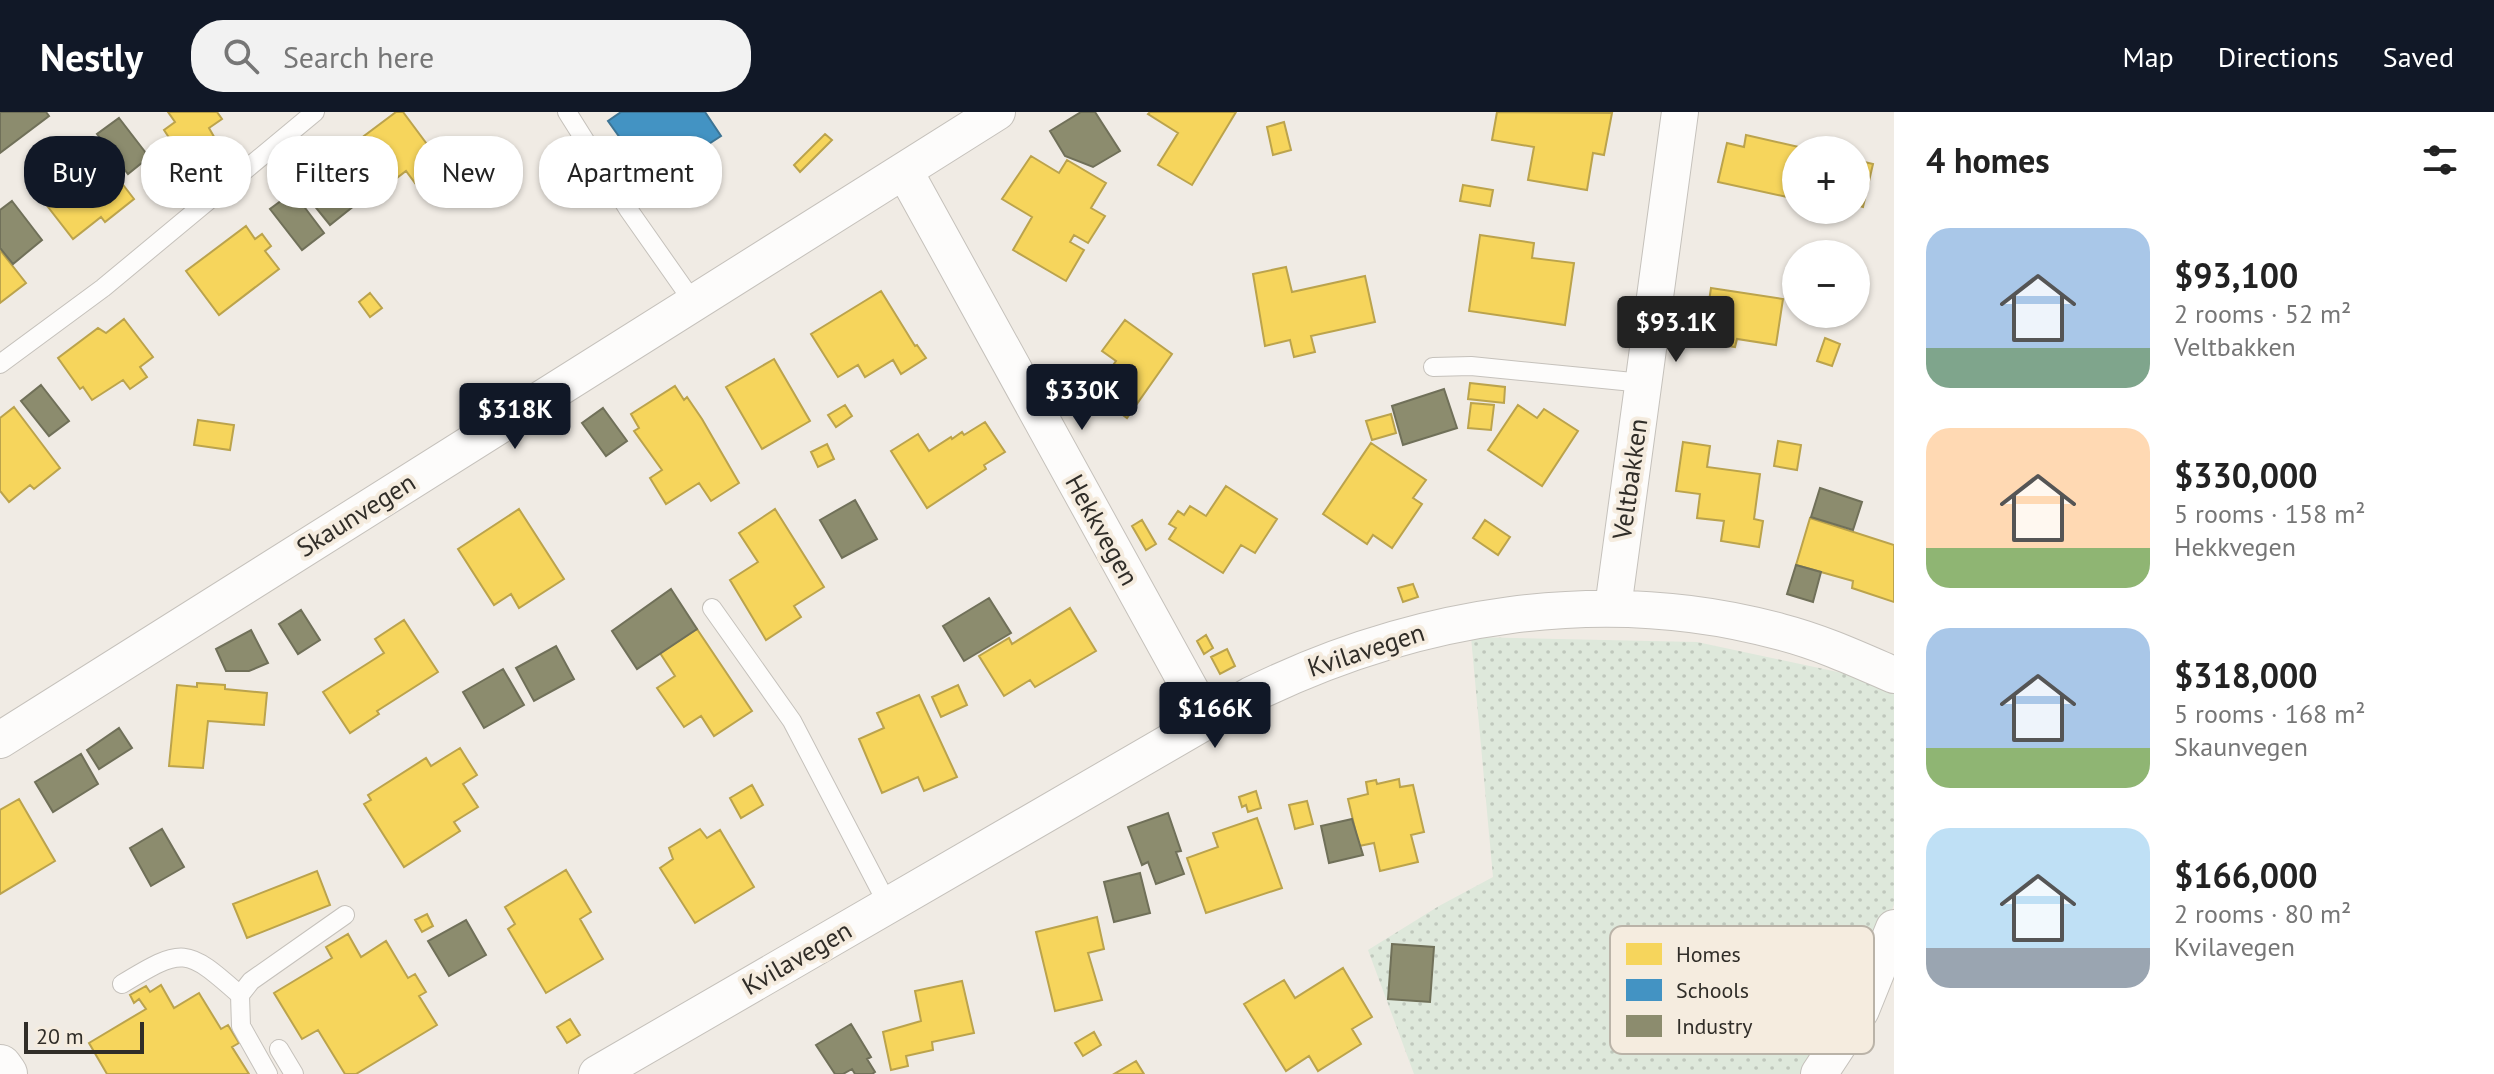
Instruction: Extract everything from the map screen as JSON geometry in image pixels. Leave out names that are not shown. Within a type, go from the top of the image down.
[{"type":"main road","points":[[0,1067],[5,1074]]},
{"type":"street","name":"Skaunvegen","points":[[0,740],[997,112]]},
{"type":"street","name":"Veltbakken","points":[[1613,608],[1680,112]]},
{"type":"street","name":"Hekkvegen","points":[[905,172],[1207,720]]},
{"type":"street","name":"Kvilavegen","points":[[597,1074],[1207,720],[1286,678],[1396,637],[1452,624],[1537,612],[1613,608],[1715,619],[1780,631],[1831,648],[1894,675]]},
{"type":"street","points":[[1874,978],[1894,928]]},
{"type":"street","points":[[1819,1074],[1832,1054]]},
{"type":"lane","points":[[0,364],[103,288],[315,112]]},
{"type":"lane","points":[[567,112],[628,209],[694,303]]},
{"type":"lane","points":[[1433,367],[1471,366],[1643,383]]},
{"type":"lane","points":[[712,608],[792,721],[888,905]]},
{"type":"lane","points":[[268,1074],[241,1026],[240,995],[251,981],[345,915]]},
{"type":"lane","points":[[122,984],[178,956],[191,959],[213,972],[240,995]]},
{"type":"lane","points":[[279,1049],[294,1074]]},
{"type":"shaded area","points":[[1471,637],[1697,642],[1894,684],[1894,904],[1874,965],[1874,926],[1610,926],[1610,1054],[1845,1054],[1838,1074],[1414,1074],[1368,950],[1493,877]]},
{"type":"building: Homes","points":[[168,112],[217,112],[222,119],[209,128],[214,136],[168,136],[164,130],[175,122]]},
{"type":"building: Homes","points":[[396,112],[403,112],[421,136],[414,136],[414,182],[406,171],[398,177],[398,136],[364,136]]},
{"type":"building: Homes","points":[[1236,112],[1192,185],[1158,165],[1178,133],[1148,114]]},
{"type":"building: Homes","points":[[1497,112],[1612,113],[1604,155],[1593,153],[1587,190],[1528,180],[1534,147],[1492,140]]},
{"type":"building: Homes","points":[[1284,122],[1291,150],[1273,155],[1267,127]]},
{"type":"building: Homes","points":[[825,134],[832,140],[800,172],[794,165]]},
{"type":"building: Homes","points":[[1746,135],[1782,143],[1782,196],[1718,182],[1727,143],[1744,147]]},
{"type":"building: Homes","points":[[1031,156],[1059,173],[1067,160],[1106,183],[1091,208],[1105,216],[1088,243],[1074,235],[1070,242],[1084,250],[1066,281],[1013,250],[1032,217],[1002,199]]},
{"type":"building: Homes","points":[[1463,185],[1493,190],[1490,206],[1460,201]]},
{"type":"building: Homes","points":[[125,187],[134,199],[125,206]]},
{"type":"building: Homes","points":[[49,208],[123,208],[105,222],[101,217],[73,239]]},
{"type":"building: Homes","points":[[246,226],[255,239],[262,234],[271,246],[265,251],[279,269],[219,315],[186,271]]},
{"type":"building: Homes","points":[[1480,235],[1534,243],[1532,258],[1574,263],[1565,325],[1469,311]]},
{"type":"building: Homes","points":[[0,250],[26,283],[0,303]]},
{"type":"building: Homes","points":[[1286,267],[1292,292],[1365,276],[1375,322],[1311,336],[1315,352],[1294,357],[1290,340],[1265,346],[1253,274]]},
{"type":"building: Homes","points":[[1711,288],[1782,299],[1776,345],[1737,339],[1735,347],[1703,342]]},
{"type":"building: Homes","points":[[881,291],[915,346],[926,358],[901,374],[893,360],[865,377],[858,365],[838,377],[811,334]]},
{"type":"building: Homes","points":[[370,293],[382,308],[370,317],[359,302]]},
{"type":"building: Homes","points":[[124,319],[153,357],[140,367],[147,377],[130,389],[123,380],[92,400],[83,387],[80,389],[58,358],[98,328],[106,333]]},
{"type":"building: Homes","points":[[1125,320],[1172,354],[1127,418],[1093,393],[1116,361],[1102,351]]},
{"type":"building: Homes","points":[[1825,338],[1840,344],[1832,366],[1817,361]]},
{"type":"building: Homes","points":[[774,359],[810,421],[762,449],[726,387]]},
{"type":"building: Homes","points":[[1470,383],[1505,387],[1504,403],[1468,399]]},
{"type":"building: Homes","points":[[675,386],[702,419],[739,483],[711,501],[699,483],[666,504],[650,478],[662,470],[634,431],[639,428],[631,414]]},
{"type":"building: Homes","points":[[1471,403],[1494,405],[1491,430],[1468,428]]},
{"type":"building: Homes","points":[[845,405],[852,416],[836,427],[828,415]]},
{"type":"building: Homes","points":[[1518,405],[1537,418],[1544,409],[1578,431],[1542,486],[1488,450]]},
{"type":"building: Homes","points":[[14,407],[60,468],[34,489],[30,485],[9,502],[0,491],[0,418]]},
{"type":"building: Homes","points":[[1391,414],[1396,433],[1372,440],[1366,421]]},
{"type":"building: Homes","points":[[198,420],[234,425],[230,450],[194,445]]},
{"type":"building: Homes","points":[[985,422],[1005,452],[984,465],[986,469],[927,508],[891,451],[918,434],[929,451]]},
{"type":"building: Homes","points":[[1778,441],[1801,445],[1797,470],[1774,466]]},
{"type":"building: Homes","points":[[1683,442],[1710,446],[1707,467],[1760,474],[1754,519],[1763,521],[1759,547],[1721,541],[1724,521],[1697,518],[1700,494],[1676,491]]},
{"type":"building: Homes","points":[[1371,443],[1426,480],[1413,498],[1422,504],[1392,548],[1373,535],[1367,544],[1323,514]]},
{"type":"building: Homes","points":[[827,444],[834,459],[818,467],[811,452]]},
{"type":"building: Homes","points":[[1226,486],[1277,519],[1255,553],[1241,545],[1223,573],[1169,539],[1176,528],[1169,524],[1178,511],[1184,515],[1190,506],[1206,516]]},
{"type":"building: Homes","points":[[519,509],[564,579],[519,608],[511,594],[494,605],[458,549]]},
{"type":"building: Homes","points":[[775,509],[824,587],[794,606],[801,617],[766,640],[730,580],[758,562],[739,533]]},
{"type":"building: Homes","points":[[1810,518],[1894,545],[1894,602],[1852,588],[1853,581],[1796,565]]},
{"type":"building: Homes","points":[[1142,520],[1156,544],[1146,550],[1132,526]]},
{"type":"building: Homes","points":[[1485,520],[1510,537],[1498,555],[1473,538]]},
{"type":"building: Homes","points":[[1413,584],[1418,597],[1403,602],[1398,588]]},
{"type":"building: Homes","points":[[1070,608],[1096,651],[1035,687],[1030,680],[1004,696],[979,656],[1009,638],[1012,644]]},
{"type":"building: Homes","points":[[404,620],[438,672],[377,711],[379,714],[350,733],[323,692],[384,653],[375,639]]},
{"type":"building: Homes","points":[[697,629],[752,711],[714,736],[701,716],[684,727],[657,688],[675,676],[660,653]]},
{"type":"building: Homes","points":[[1206,635],[1213,648],[1204,654],[1197,641]]},
{"type":"building: Homes","points":[[1227,649],[1235,666],[1220,674],[1211,657]]},
{"type":"building: Homes","points":[[197,683],[267,693],[264,725],[208,721],[203,768],[169,766],[177,685],[197,687]]},
{"type":"building: Homes","points":[[958,685],[967,705],[941,717],[932,697]]},
{"type":"building: Homes","points":[[919,695],[957,777],[924,791],[918,777],[882,793],[859,739],[884,728],[877,713]]},
{"type":"building: Homes","points":[[460,748],[477,775],[463,784],[478,807],[454,822],[460,831],[404,867],[364,804],[371,800],[368,795],[426,758],[431,766]]},
{"type":"building: Homes","points":[[1399,779],[1400,787],[1413,785],[1424,832],[1411,835],[1418,862],[1380,871],[1374,843],[1359,846],[1348,799],[1368,794],[1366,782],[1376,780],[1377,784]]},
{"type":"building: Homes","points":[[752,785],[763,805],[741,818],[730,798]]},
{"type":"building: Homes","points":[[1256,791],[1261,808],[1248,812],[1246,805],[1242,807],[1239,797]]},
{"type":"building: Homes","points":[[19,799],[55,861],[0,894],[0,810]]},
{"type":"building: Homes","points":[[1307,801],[1313,824],[1295,829],[1289,805]]},
{"type":"building: Homes","points":[[1257,818],[1282,888],[1206,913],[1187,858],[1218,847],[1213,833]]},
{"type":"building: Homes","points":[[700,829],[707,838],[720,830],[754,887],[695,923],[660,868],[673,859],[669,848]]},
{"type":"building: Homes","points":[[566,870],[591,912],[580,919],[603,959],[546,993],[508,929],[515,924],[505,907]]},
{"type":"building: Homes","points":[[317,871],[330,905],[247,938],[233,904]]},
{"type":"building: Homes","points":[[427,914],[433,926],[422,932],[415,920]]},
{"type":"building: Homes","points":[[1097,917],[1104,949],[1088,953],[1102,1000],[1055,1011],[1036,932]]},
{"type":"building: Homes","points":[[348,934],[361,957],[386,941],[408,978],[415,974],[426,992],[419,996],[437,1025],[356,1074],[345,1074],[318,1030],[302,1039],[274,993],[332,958],[326,947]]},
{"type":"building: Homes","points":[[1343,968],[1372,1017],[1352,1029],[1361,1044],[1318,1071],[1309,1056],[1286,1071],[1244,1004],[1284,980],[1295,998]]},
{"type":"building: Homes","points":[[962,981],[974,1033],[932,1042],[933,1050],[906,1056],[908,1066],[891,1070],[883,1032],[921,1021],[915,991]]},
{"type":"building: Homes","points":[[161,985],[174,1008],[199,993],[221,1029],[228,1025],[239,1043],[232,1047],[249,1074],[107,1074],[89,1043],[146,1009],[139,999],[134,1003],[130,995],[146,986],[150,992]]},
{"type":"building: Homes","points":[[570,1019],[580,1035],[567,1043],[557,1027]]},
{"type":"building: Homes","points":[[1094,1032],[1101,1045],[1083,1056],[1075,1043]]},
{"type":"building: Homes","points":[[1136,1061],[1144,1074],[1114,1074]]},
{"type":"building: Schools","points":[[621,112],[705,112],[721,136],[619,136],[608,121]]},
{"type":"building: Industry","points":[[0,112],[46,112],[49,116],[0,153]]},
{"type":"building: Industry","points":[[1081,112],[1095,112],[1120,151],[1093,167],[1065,156],[1050,131]]},
{"type":"building: Industry","points":[[119,118],[141,147],[141,163],[128,174],[125,170],[125,136],[97,134]]},
{"type":"building: Industry","points":[[12,201],[42,240],[13,264],[0,248],[0,210]]},
{"type":"building: Industry","points":[[305,208],[324,233],[302,250],[270,209]]},
{"type":"building: Industry","points":[[316,208],[351,208],[330,225]]},
{"type":"building: Industry","points":[[41,385],[69,421],[49,436],[21,401]]},
{"type":"building: Industry","points":[[1444,389],[1457,428],[1403,445],[1392,406]]},
{"type":"building: Industry","points":[[603,408],[627,441],[606,456],[582,423]]},
{"type":"building: Industry","points":[[1820,488],[1862,502],[1853,530],[1811,517]]},
{"type":"building: Industry","points":[[855,500],[877,539],[842,558],[820,520]]},
{"type":"building: Industry","points":[[1796,565],[1821,572],[1813,602],[1787,594]]},
{"type":"building: Industry","points":[[671,589],[697,629],[637,669],[612,631]]},
{"type":"building: Industry","points":[[989,598],[1011,633],[964,661],[943,626]]},
{"type":"building: Industry","points":[[301,610],[320,640],[298,654],[279,624]]},
{"type":"building: Industry","points":[[251,630],[268,663],[249,671],[226,671],[216,649]]},
{"type":"building: Industry","points":[[556,646],[574,679],[534,701],[516,668]]},
{"type":"building: Industry","points":[[503,669],[524,705],[484,728],[463,692]]},
{"type":"building: Industry","points":[[119,728],[132,748],[99,769],[87,750]]},
{"type":"building: Industry","points":[[81,754],[98,784],[53,812],[35,782]]},
{"type":"building: Industry","points":[[1168,813],[1181,851],[1176,852],[1184,874],[1156,884],[1148,862],[1142,865],[1128,827]]},
{"type":"building: Industry","points":[[1352,819],[1363,855],[1329,863],[1321,826]]},
{"type":"building: Industry","points":[[162,829],[184,867],[151,886],[130,848]]},
{"type":"building: Industry","points":[[1140,873],[1150,913],[1114,922],[1104,882]]},
{"type":"building: Industry","points":[[466,920],[486,955],[449,976],[428,941]]},
{"type":"building: Industry","points":[[1392,944],[1434,947],[1430,1002],[1388,999]]},
{"type":"building: Industry","points":[[851,1024],[871,1057],[867,1059],[875,1072],[872,1074],[855,1074],[852,1069],[835,1074],[816,1045]]}]
